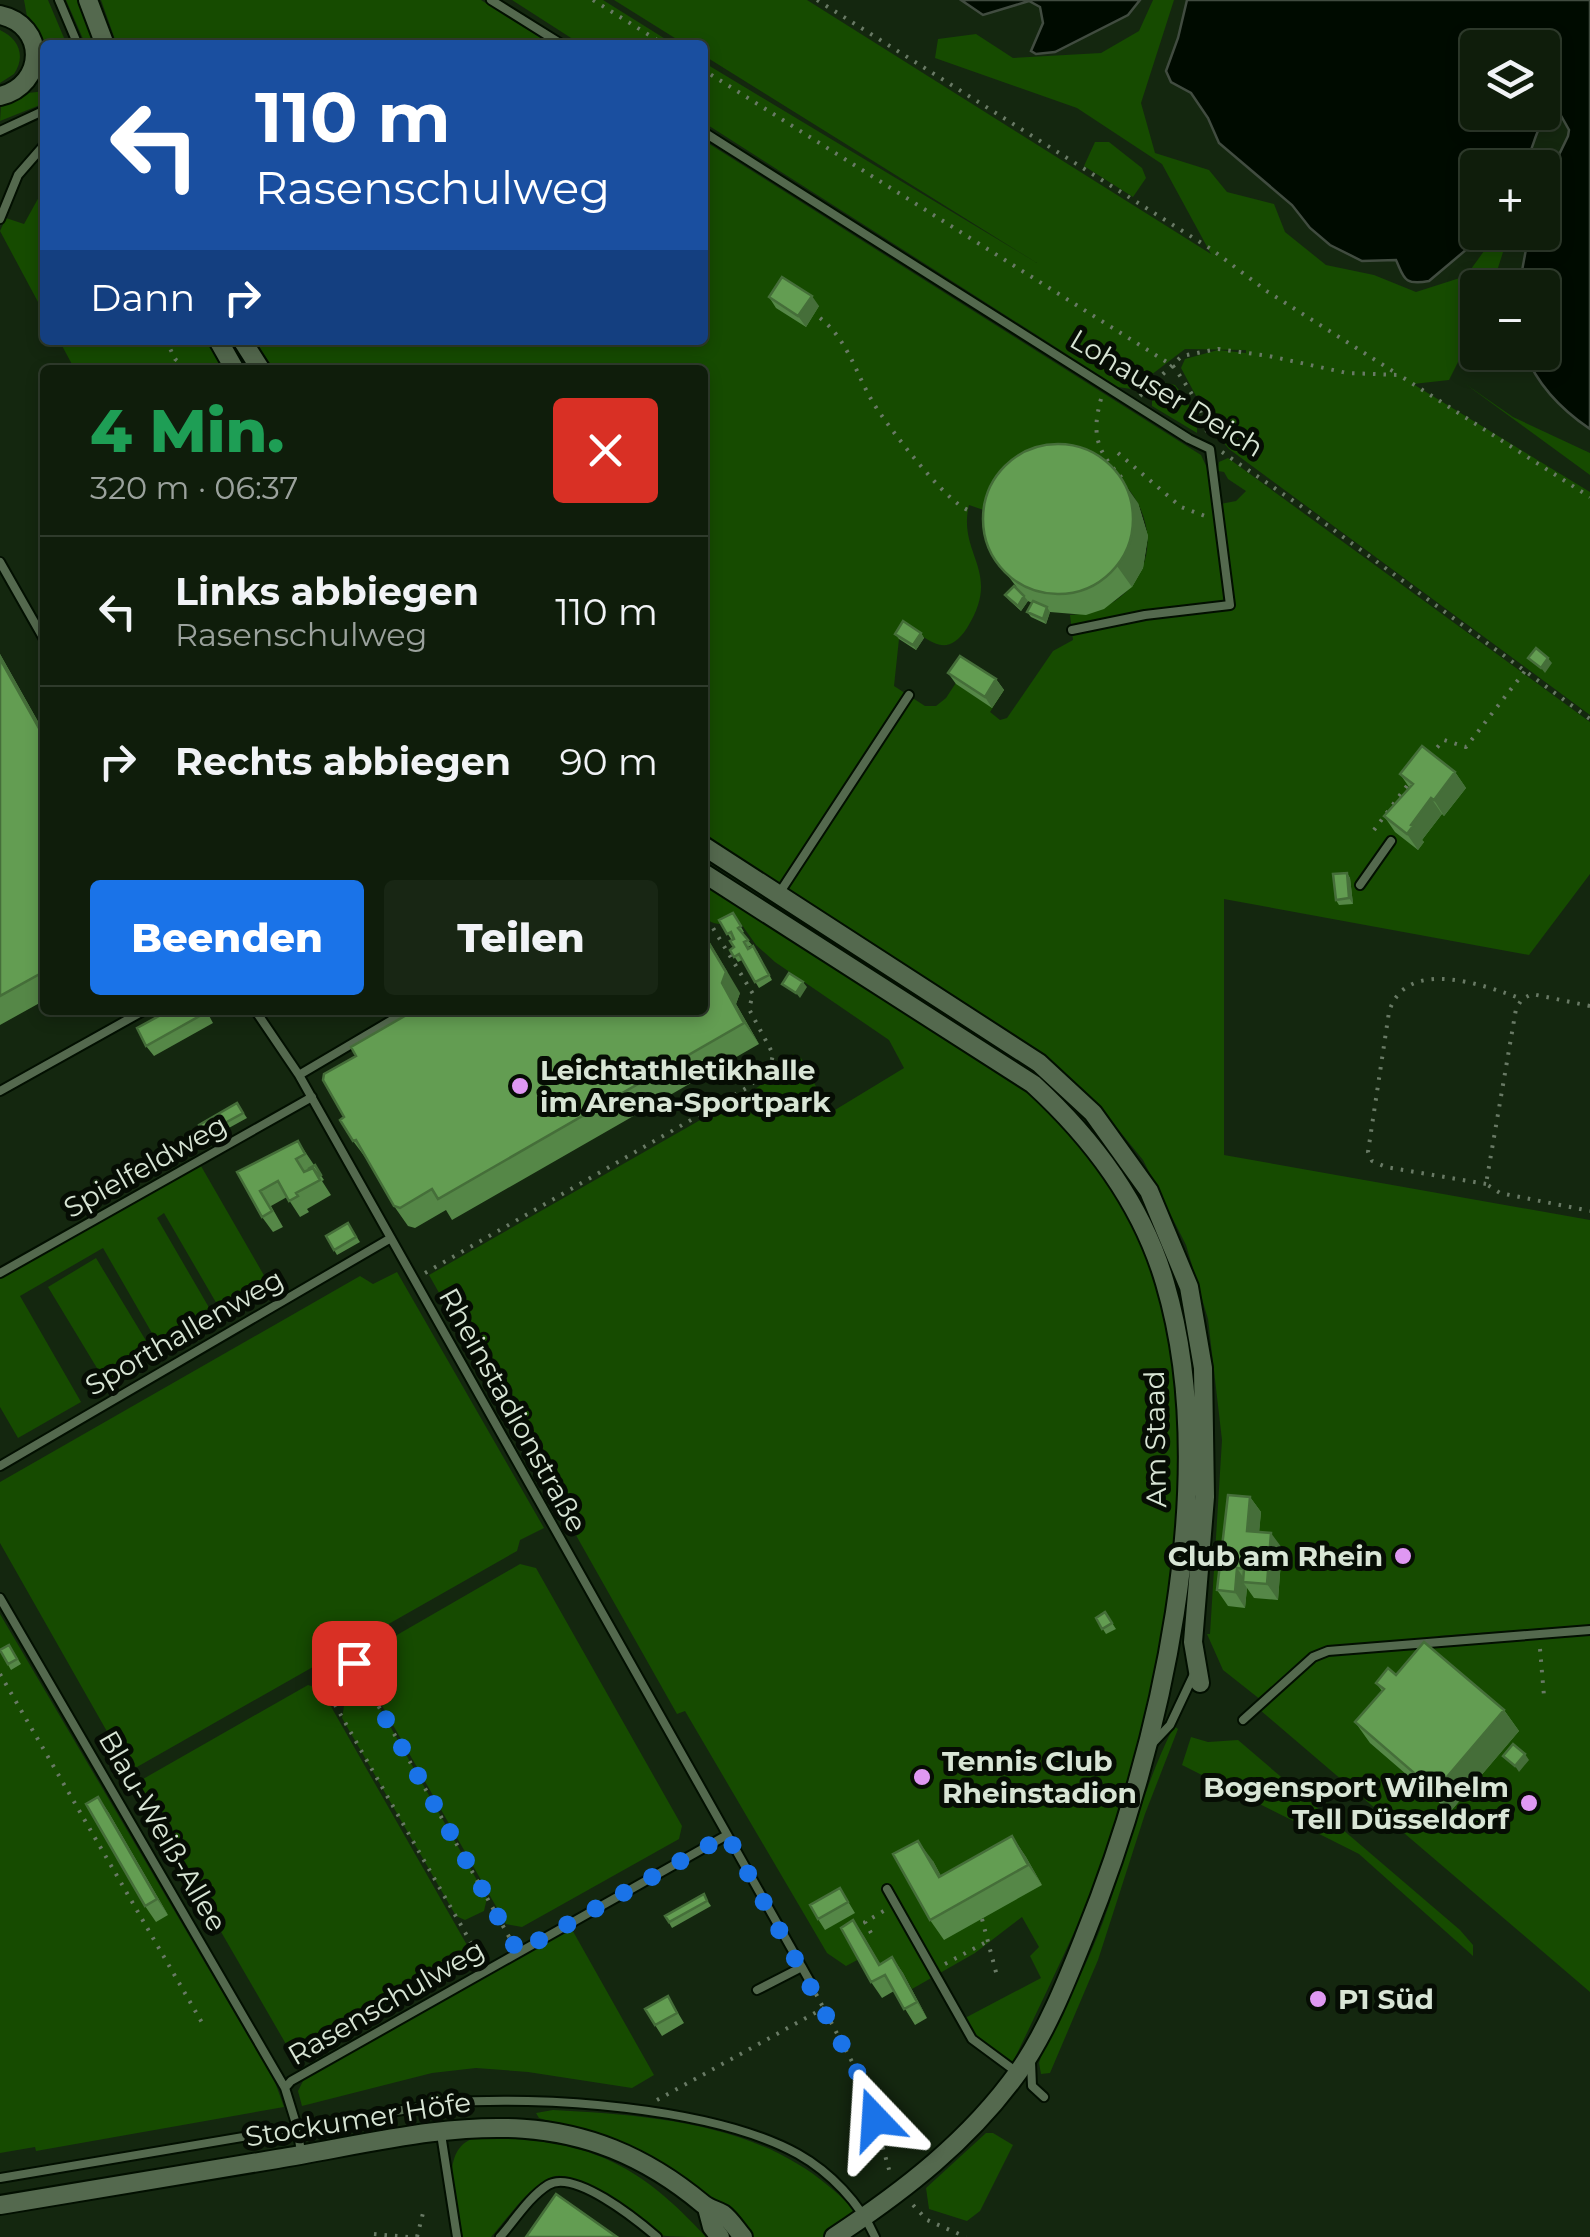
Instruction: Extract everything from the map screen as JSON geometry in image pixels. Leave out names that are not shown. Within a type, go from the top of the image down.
[{"type":"street","points":[[17,0],[20,23]]},
{"type":"street","points":[[88,0],[102,40]]},
{"type":"street","points":[[0,15],[20,23],[40,54],[22,85]]},
{"type":"street","points":[[0,96],[22,85],[40,84]]},
{"type":"street","name":"Am Staad","points":[[708,849],[1039,1063],[1093,1113],[1149,1191],[1189,1287],[1203,1368],[1206,1497],[1193,1642],[1198,1677]]},
{"type":"street","name":"Am Staad","points":[[708,876],[1032,1084],[1088,1140],[1128,1198],[1164,1280],[1182,1367],[1184,1517],[1170,1640],[1148,1748],[1101,1896],[1018,2073],[958,2142],[834,2237]]},
{"type":"street","name":"Stockumer Höfe","points":[[0,2206],[440,2130],[514,2127],[584,2140],[650,2167],[724,2215],[742,2237]]},
{"type":"street","points":[[708,2208],[712,2227],[720,2237]]},
{"type":"lane","points":[[60,0],[76,40]]},
{"type":"lane","points":[[491,0],[555,40]]},
{"type":"lane","points":[[0,131],[40,112]]},
{"type":"lane","name":"Lohauser Deich","points":[[708,136],[1210,449]]},
{"type":"lane","points":[[0,219],[18,175],[40,150]]},
{"type":"lane","points":[[1072,630],[1145,615],[1230,605],[1210,449]]},
{"type":"lane","points":[[0,562],[40,633]]},
{"type":"lane","points":[[777,896],[908,695]]},
{"type":"lane","points":[[1360,884],[1390,841]]},
{"type":"lane","points":[[0,1092],[135,1015]]},
{"type":"lane","name":"Rheinstadionstraße","points":[[259,1015],[299,1075],[812,1985]]},
{"type":"lane","points":[[299,1075],[401,1015]]},
{"type":"lane","name":"Spielfeldweg","points":[[0,1273],[312,1098]]},
{"type":"lane","name":"Sporthallenweg","points":[[0,1466],[391,1238]]},
{"type":"lane","name":"Blau-Weiß-Allee","points":[[0,1598],[286,2088]]},
{"type":"lane","points":[[1243,1720],[1313,1658],[1328,1651],[1590,1630]]},
{"type":"lane","points":[[1170,1640],[1193,1642]]},
{"type":"lane","points":[[1148,1748],[1170,1724],[1198,1677]]},
{"type":"lane","name":"Rasenschulweg","points":[[301,2155],[298,2126],[286,2088],[291,2082],[727,1835]]},
{"type":"lane","points":[[887,1889],[972,2039],[1018,2073]]},
{"type":"lane","points":[[758,1990],[802,1967]]},
{"type":"lane","points":[[1031,2052],[1032,2086],[1044,2097]]},
{"type":"lane","points":[[0,2178],[444,2103],[494,2099],[583,2104],[736,2130],[798,2154],[821,2170],[865,2216],[875,2237]]},
{"type":"lane","points":[[440,2130],[457,2237]]},
{"type":"lane","points":[[500,2237],[535,2196],[550,2183],[562,2179],[586,2187],[657,2237]]},
{"type":"path","points":[[593,0],[656,40]]},
{"type":"path","points":[[816,0],[1211,249],[1268,292],[1590,497]]},
{"type":"path","points":[[708,73],[1173,366],[1204,417],[1210,449]]},
{"type":"path","points":[[820,318],[836,331],[875,406],[951,499],[968,510]]},
{"type":"path","points":[[168,345],[183,365]]},
{"type":"path","points":[[1136,403],[1156,378],[1182,356],[1199,351],[1247,352],[1347,373],[1398,375]]},
{"type":"path","points":[[1106,384],[1095,425],[1098,446],[1123,479]]},
{"type":"path","name":"Lohauser Deich","points":[[1210,449],[1232,456],[1590,720]]},
{"type":"path","points":[[1118,452],[1180,507],[1203,516],[1220,517]]},
{"type":"path","points":[[1429,756],[1444,740],[1466,747],[1524,671]]},
{"type":"path","points":[[1374,830],[1418,771]]},
{"type":"path","points":[[414,1280],[750,1086],[772,1064],[772,1054],[749,1008],[753,994],[713,928],[708,926]]},
{"type":"path","points":[[1522,999],[1484,984],[1440,978],[1408,986],[1394,996],[1368,1152],[1372,1161],[1386,1167],[1486,1184],[1500,1193],[1590,1210]]},
{"type":"path","points":[[1486,1184],[1511,1028],[1522,999],[1532,994],[1590,1006]]},
{"type":"path","points":[[1538,1634],[1544,1696]]},
{"type":"path","points":[[486,1970],[322,1682],[354,1663],[518,1952]]},
{"type":"path","points":[[0,1674],[204,2026]]},
{"type":"path","points":[[871,1932],[864,1922],[896,1904]]},
{"type":"path","points":[[982,1919],[997,1976]]},
{"type":"path","points":[[932,1971],[988,1941]]},
{"type":"path","points":[[812,1985],[866,2088],[892,2182],[926,2220],[966,2237]]},
{"type":"path","points":[[652,2114],[658,2099],[824,2008]]},
{"type":"path","points":[[417,2237],[423,2213]]},
{"type":"path","points":[[374,2234],[408,2237]]},
{"type":"green space","points":[[24,0],[48,0],[65,40],[40,43],[28,22]]},
{"type":"green space","points":[[66,0],[80,0],[94,39],[84,40]]},
{"type":"green space","points":[[101,0],[481,0],[544,40],[115,40]]},
{"type":"green space","points":[[512,0],[603,0],[667,40],[574,40]]},
{"type":"green space","points":[[614,0],[807,0],[1211,254],[1162,164],[1077,108],[935,58],[938,39],[976,34],[1013,58],[1101,53],[1139,31],[1153,0],[1174,0],[1141,103],[1155,153],[1209,170],[1227,192],[1274,204],[1285,232],[1326,265],[1374,275],[1416,292],[1460,278],[1460,358],[1449,380],[1413,384],[1590,492],[1590,715],[1229,449],[1217,435],[1181,368],[1185,359],[1218,350],[1246,350],[1185,349],[1131,389],[1118,387],[708,125],[708,65],[1037,263],[708,58],[708,40],[678,40]]},
{"type":"green space","points":[[0,30],[16,43],[20,61],[14,74],[0,83]]},
{"type":"green space","points":[[40,92],[40,105],[0,121],[1,105]]},
{"type":"green space","points":[[1095,142],[1109,142],[1142,168],[1146,178],[1133,197],[1084,166]]},
{"type":"green space","points":[[708,143],[1201,455],[1215,505],[1236,501],[1246,491],[1218,471],[1219,462],[1228,458],[1590,722],[1590,874],[1529,955],[1224,899],[1224,1155],[1590,1220],[1590,1625],[1438,1636],[1436,1646],[1590,1634],[1590,1992],[1260,1710],[1266,1704],[1223,1670],[1207,1634],[1222,1440],[1208,1319],[1186,1245],[1143,1160],[1095,1101],[1040,1052],[786,890],[708,835],[708,365],[271,365],[258,345],[708,345]],"holes":[[[1126,486],[1140,507],[1147,550],[1142,570],[1131,587],[1115,601],[1094,611],[1070,615],[1073,640],[1053,651],[1007,718],[1000,720],[990,712],[1004,690],[967,666],[946,698],[936,706],[925,706],[894,686],[899,639],[907,627],[945,645],[959,638],[977,608],[980,577],[969,537],[969,505],[1001,516]]]},
{"type":"green space","points":[[40,195],[40,306],[0,231],[6,218],[24,224]]},
{"type":"green space","points":[[1485,250],[1504,250],[1497,270],[1470,270]]},
{"type":"green space","points":[[62,345],[211,345],[223,365],[72,365]]},
{"type":"green space","points":[[1163,382],[1175,385],[1183,396],[1194,414],[1197,433],[1152,406],[1152,390]]},
{"type":"green space","points":[[1464,383],[1513,417],[1590,453],[1590,475]]},
{"type":"green space","points":[[708,885],[1029,1092],[1072,1130],[1094,1155],[1127,1209],[1151,1267],[1167,1326],[1176,1388],[1177,1513],[1145,1735],[1101,1870],[1012,2064],[975,2036],[965,2018],[1041,1978],[1030,1956],[1039,1947],[1022,1917],[975,1953],[912,1989],[903,1973],[861,1958],[846,1966],[827,1953],[685,1711],[677,1714],[429,1275],[758,1087],[793,1054],[801,1058],[830,1113],[904,1068],[889,1040],[775,962],[756,945],[737,918],[719,924],[708,920]]},
{"type":"green space","points":[[201,1166],[273,1291],[225,1318],[164,1213],[157,1218],[218,1323],[164,1354],[103,1248],[20,1296],[81,1402],[18,1438],[0,1407],[0,1278]]},
{"type":"green space","points":[[96,1258],[154,1354],[106,1383],[48,1287]]},
{"type":"green space","points":[[397,1272],[544,1528],[520,1540],[517,1551],[137,1767],[126,1765],[0,1543],[0,1482],[360,1276],[373,1284]]},
{"type":"green space","points":[[520,1564],[536,1568],[682,1826],[679,1839],[522,1927],[506,1924],[360,1667],[364,1654]]},
{"type":"green space","points":[[0,1614],[275,2082],[284,2107],[36,2151],[35,2147],[0,2153]]},
{"type":"green space","points":[[308,1685],[321,1689],[467,1945],[463,1961],[301,2053],[290,2051],[140,1792],[143,1779]]},
{"type":"green space","points":[[363,1695],[373,1696],[487,1898],[484,1911],[465,1920],[456,1916],[342,1718],[344,1706]]},
{"type":"green space","points":[[1174,1726],[1178,1729],[1145,1814],[1098,1960],[1050,2073],[1041,2074],[1039,2063],[1044,2047],[1097,1938],[1144,1798]]},
{"type":"green space","points":[[1191,1737],[1208,1742],[1238,1740],[1460,1930],[1473,1945],[1473,1956],[1359,1854],[1182,1765]]},
{"type":"green space","points":[[570,1926],[654,2075],[632,2088],[476,2068],[432,2073],[302,2106],[298,2091],[305,2077]]},
{"type":"green space","points":[[553,2110],[678,2122],[769,2149],[813,2174],[857,2211],[848,2237],[745,2237],[611,2140],[539,2118],[536,2113]]},
{"type":"green space","points":[[986,2133],[1013,2145],[980,2211],[967,2221],[929,2209],[926,2188]]},
{"type":"green space","points":[[474,2138],[545,2142],[603,2158],[654,2188],[706,2237],[660,2235],[592,2188],[563,2176],[552,2177],[535,2188],[491,2237],[462,2237],[453,2196],[452,2167],[463,2145]]},
{"type":"shaded area","points":[[961,0],[1140,0],[1128,15],[1055,52],[1036,54],[1031,51],[1043,23],[1040,7],[1029,1],[983,15]]},
{"type":"shaded area","points":[[1187,0],[1590,0],[1590,429],[1551,396],[1534,370],[1560,370],[1560,270],[1522,270],[1526,250],[1560,250],[1560,153],[1569,130],[1560,114],[1560,30],[1460,30],[1460,130],[1539,130],[1531,150],[1460,150],[1460,250],[1466,250],[1429,281],[1409,281],[1396,260],[1362,261],[1330,245],[1292,205],[1219,143],[1191,93],[1171,82],[1166,71]]},
{"type":"building","points":[[782,277],[812,296],[798,316],[769,297]]},
{"type":"building","points":[[1058,444],[1087,450],[1111,466],[1127,490],[1133,519],[1127,548],[1111,572],[1087,588],[1058,594],[1029,588],[1005,572],[989,548],[983,519],[989,490],[1005,466],[1029,450]]},
{"type":"building","points":[[1014,586],[1024,596],[1018,606],[1005,595]]},
{"type":"building","points":[[1033,601],[1047,607],[1043,619],[1027,612]]},
{"type":"building","points":[[903,621],[921,633],[913,645],[895,634]]},
{"type":"building","points":[[1536,648],[1548,658],[1541,668],[1528,658]]},
{"type":"building","points":[[960,656],[996,679],[985,697],[948,673]]},
{"type":"building","points":[[0,659],[40,730],[40,974],[0,996]]},
{"type":"building","points":[[1422,746],[1455,772],[1434,800],[1431,798],[1407,834],[1384,816],[1413,784],[1400,774]]},
{"type":"building","points":[[1347,873],[1349,898],[1336,900],[1333,874]]},
{"type":"building","points":[[733,913],[748,940],[744,942],[748,949],[753,946],[769,975],[755,982],[739,954],[734,957],[730,941],[734,939],[719,920]]},
{"type":"building","name":"Leichtathletikhalle im Arena-Sportpark","points":[[708,942],[726,972],[722,983],[744,1023],[438,1199],[432,1189],[400,1208],[394,1206],[340,1120],[344,1117],[323,1080],[324,1074],[356,1056],[351,1047],[406,1015],[708,1015]]},
{"type":"building","points":[[789,973],[803,982],[796,993],[782,984]]},
{"type":"building","points":[[161,1015],[201,1015],[146,1046],[137,1028]]},
{"type":"building","points":[[237,1103],[243,1113],[203,1135],[199,1125]]},
{"type":"building","points":[[298,1141],[305,1154],[296,1159],[304,1172],[313,1168],[320,1180],[289,1201],[278,1181],[260,1191],[272,1211],[262,1217],[237,1172]]},
{"type":"building","points":[[348,1223],[356,1237],[334,1250],[326,1236]]},
{"type":"building","points":[[1228,1495],[1250,1497],[1247,1531],[1271,1533],[1267,1584],[1243,1582],[1244,1569],[1237,1568],[1235,1592],[1217,1590]]},
{"type":"building","points":[[1105,1612],[1112,1623],[1102,1629],[1096,1618]]},
{"type":"building","points":[[1424,1642],[1504,1710],[1435,1791],[1355,1722],[1384,1689],[1376,1683],[1388,1668],[1396,1675]]},
{"type":"building","points":[[9,1645],[17,1659],[8,1664],[0,1650]]},
{"type":"building","points":[[1513,1744],[1525,1754],[1515,1766],[1503,1756]]},
{"type":"building","points":[[98,1797],[157,1899],[145,1906],[86,1804]]},
{"type":"building","points":[[1012,1836],[1028,1865],[930,1920],[893,1854],[918,1841],[939,1877]]},
{"type":"building","points":[[840,1888],[848,1902],[818,1919],[810,1905]]},
{"type":"building","points":[[704,1894],[707,1901],[669,1922],[665,1916]]},
{"type":"building","points":[[853,1920],[879,1965],[892,1957],[917,2002],[904,2009],[885,1975],[871,1982],[841,1928]]},
{"type":"building","points":[[668,1996],[677,2013],[655,2025],[645,2009]]},
{"type":"building","points":[[556,2194],[617,2237],[526,2237]]},
{"type":"place","name":"Leichtathletikhalle im Arena-Sportpark","points":[[520,1086]]},
{"type":"place","name":"Club am Rhein","points":[[1403,1556]]},
{"type":"place","name":"Tennis Club Rheinstadion","points":[[922,1777]]},
{"type":"place","name":"Bogensport Wilhelm Tell Düsseldorf","points":[[1529,1803]]},
{"type":"place","name":"P1 Süd","points":[[1318,1999]]},
{"type":"route","points":[[354,1663],[518,1952],[727,1835],[866,2088],[875,2119]]}]
